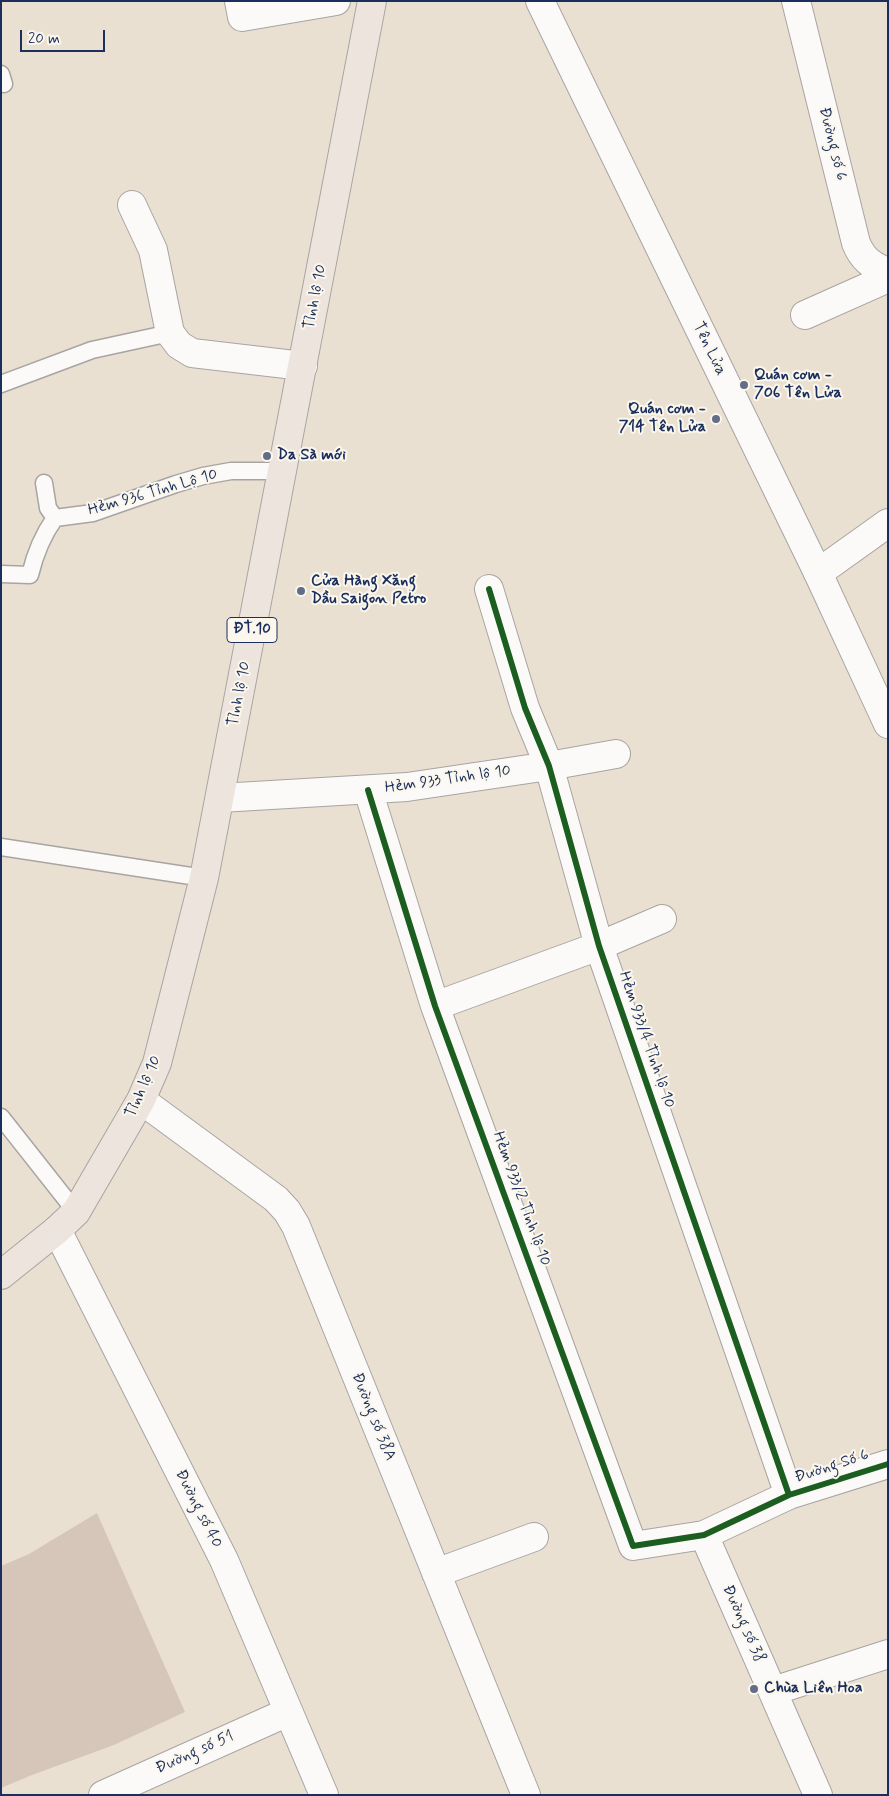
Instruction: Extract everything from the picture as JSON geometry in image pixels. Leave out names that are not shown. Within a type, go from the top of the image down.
[{"type":"main road","name":"Tỉnh lộ 10","points":[[1,1275],[67,1221],[141,1100],[157,1063],[204,878],[372,1]]},
{"type":"street","points":[[239,1],[242,17],[336,1]]},
{"type":"street","name":"Tên Lửa","points":[[540,1],[818,573],[888,724]]},
{"type":"street","name":"Đường số 6","points":[[796,1],[856,242],[861,255],[871,264],[888,272]]},
{"type":"street","points":[[132,205],[152,250],[170,333],[179,345],[192,353],[303,366]]},
{"type":"street","points":[[805,315],[888,278]]},
{"type":"street","points":[[818,573],[888,523]]},
{"type":"street","name":"Hẻm 933/4 Tỉnh lộ 10","points":[[489,589],[525,708],[550,766],[599,946],[789,1495]]},
{"type":"street","name":"Hẻm 933 Tỉnh lộ 10","points":[[220,798],[407,787],[550,766],[616,754]]},
{"type":"street","name":"Hẻm 933/2 Tỉnh lộ 10","points":[[368,790],[435,1006],[633,1546],[704,1535]]},
{"type":"street","points":[[435,1006],[599,946],[662,919]]},
{"type":"street","name":"Đường số 38A","points":[[141,1100],[276,1199],[287,1211],[296,1226],[436,1573],[463,1635],[526,1795]]},
{"type":"street","name":"Đường số 40","points":[[67,1221],[224,1560],[324,1795]]},
{"type":"street","name":"Đường Số 6","points":[[704,1535],[789,1495],[888,1464]]},
{"type":"street","name":"Đường số 38","points":[[704,1535],[818,1795]]},
{"type":"street","points":[[436,1573],[534,1537]]},
{"type":"street","points":[[773,1691],[888,1654]]},
{"type":"street","name":"Đường số 51","points":[[103,1795],[288,1712]]},
{"type":"lane","points":[[1,384],[92,350],[170,333]]},
{"type":"lane","name":"Hẻm 936 Tỉnh Lộ 10","points":[[55,518],[93,512],[203,476],[231,472],[283,471]]},
{"type":"lane","points":[[1,574],[30,575],[35,554],[46,530],[55,518],[48,508],[44,483]]},
{"type":"lane","points":[[1,847],[204,878]]},
{"type":"lane","points":[[1,1117],[67,1221]]},
{"type":"building","points":[[97,1513],[185,1712],[114,1745],[1,1788],[1,1566],[29,1554]]},
{"type":"cycle path","points":[[489,589],[525,708],[549,766],[599,946],[789,1495]]},
{"type":"cycle path","points":[[368,790],[435,1006],[633,1546],[704,1535],[789,1495],[888,1464]]},
{"type":"place","name":"Quán cơm - 706 Tên Lửa","points":[[744,385]]},
{"type":"place","name":"Quán cơm - 714 Tên Lửa","points":[[716,419]]},
{"type":"place","name":"Da Sà mới","points":[[267,456]]},
{"type":"place","name":"Cửa Hàng Xăng Dầu Saigon Petro","points":[[301,591]]},
{"type":"place","name":"Chùa Liên Hoa","points":[[754,1689]]}]
